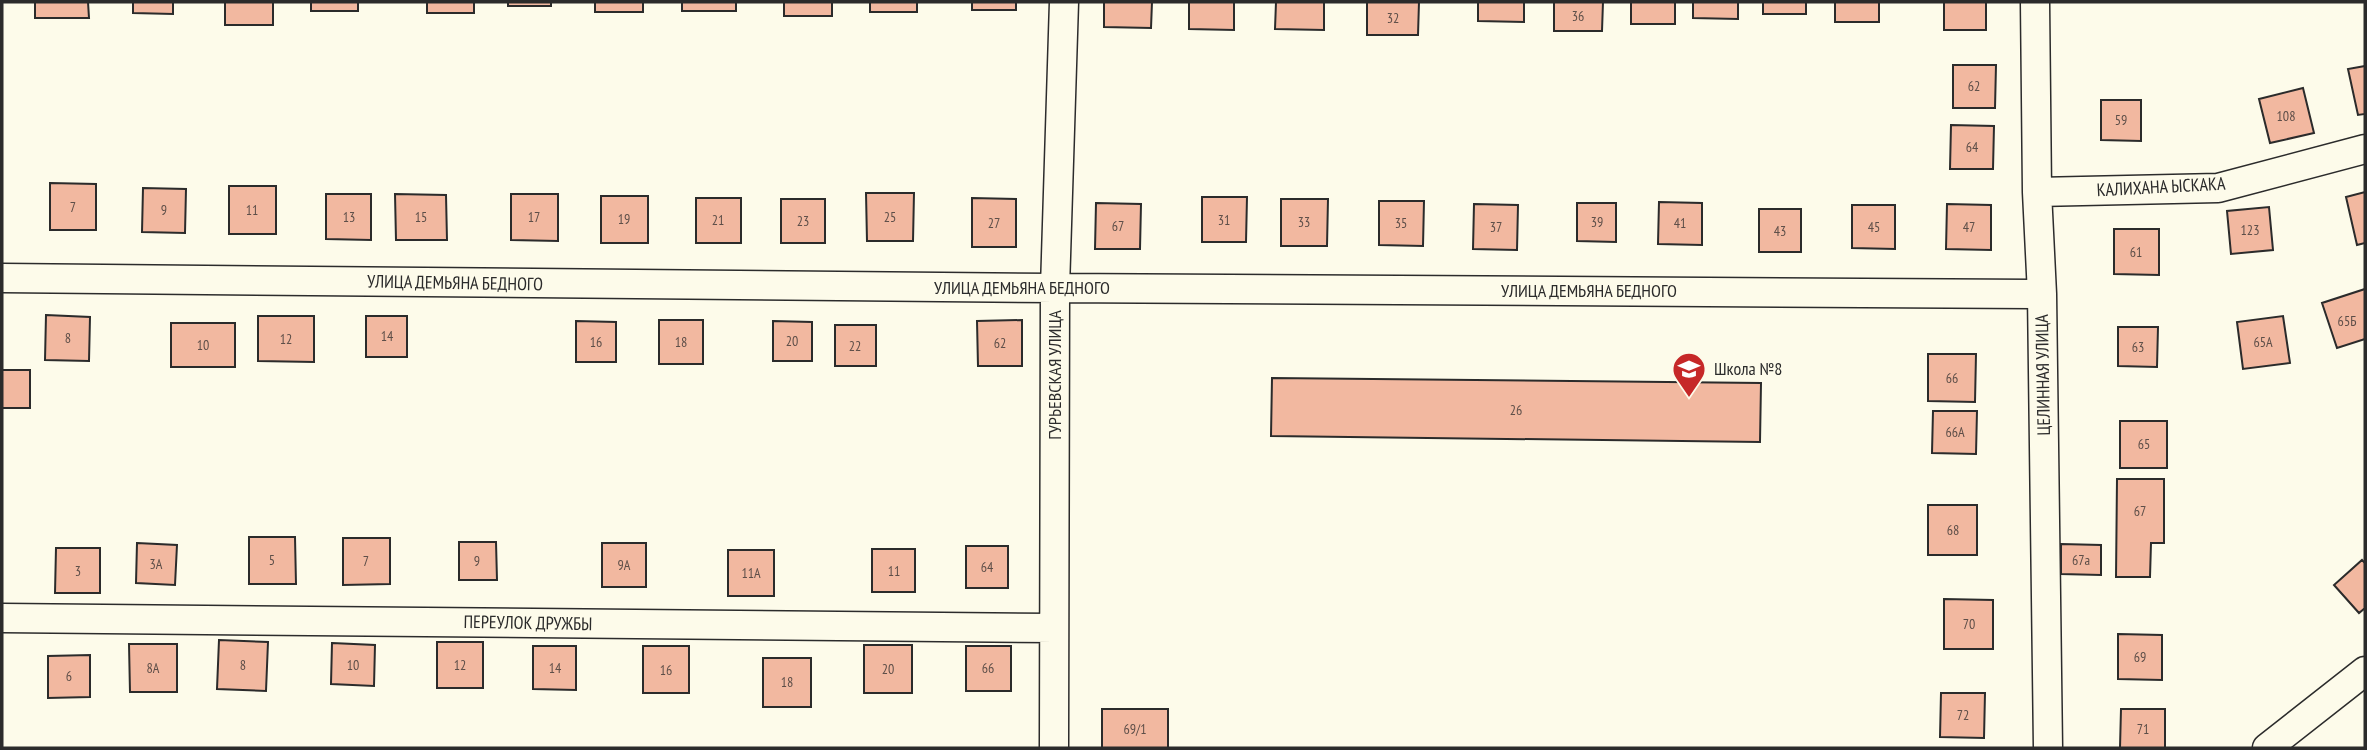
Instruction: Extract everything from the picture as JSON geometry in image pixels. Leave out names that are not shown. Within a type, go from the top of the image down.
[{"type":"street","name":"ГУРЬЕВСКАЯ УЛИЦА","points":[[1054,748],[1055,288],[1065,2]]},
{"type":"street","name":"ЦЕЛИННАЯ УЛИЦА","points":[[2035,2],[2048,748]]},
{"type":"street","name":"КАЛИХАНА ЫСКАКА","points":[[2037,192],[2218,188],[2365,149]]},
{"type":"street","name":"УЛИЦА ДЕМЬЯНА БЕДНОГО","points":[[2,278],[2042,294]]},
{"type":"street","name":"ПЕРЕУЛОК ДРУЖБЫ","points":[[2,618],[1054,628]]},
{"type":"street","points":[[2267,748],[2365,671]]},
{"type":"building","points":[[35,2],[88,2],[89,18],[35,18]]},
{"type":"building","points":[[133,2],[173,2],[173,14],[133,13]]},
{"type":"building","points":[[225,2],[273,2],[273,25],[225,25]]},
{"type":"building","points":[[311,2],[358,2],[358,11],[311,11]]},
{"type":"building","points":[[427,2],[474,2],[474,13],[427,13]]},
{"type":"building","points":[[508,2],[551,2],[551,6],[508,6]]},
{"type":"building","points":[[595,2],[643,2],[643,12],[595,12]]},
{"type":"building","points":[[682,2],[736,2],[736,11],[682,11]]},
{"type":"building","points":[[784,2],[832,2],[832,16],[784,16]]},
{"type":"building","points":[[870,2],[917,2],[917,12],[870,12]]},
{"type":"building","points":[[972,2],[1016,2],[1016,10],[972,10]]},
{"type":"building","points":[[1104,2],[1152,2],[1151,28],[1104,27]]},
{"type":"building","points":[[1189,2],[1234,2],[1234,30],[1189,29]]},
{"type":"building","points":[[1276,2],[1324,2],[1324,30],[1275,29]]},
{"type":"building","points":[[1367,2],[1419,2],[1418,35],[1367,35]]},
{"type":"building","points":[[1478,2],[1524,2],[1524,22],[1478,21]]},
{"type":"building","points":[[1554,2],[1603,2],[1602,31],[1554,31]]},
{"type":"building","points":[[1631,2],[1675,2],[1675,24],[1631,24]]},
{"type":"building","points":[[1693,2],[1738,2],[1738,19],[1693,18]]},
{"type":"building","points":[[1763,2],[1806,2],[1806,14],[1763,14]]},
{"type":"building","points":[[1835,2],[1879,2],[1879,22],[1835,22]]},
{"type":"building","points":[[1944,2],[1986,2],[1986,30],[1944,30]]},
{"type":"building","points":[[1953,65],[1996,65],[1995,108],[1953,108]]},
{"type":"building","points":[[2365,66],[2365,114],[2358,115],[2348,69]]},
{"type":"building","points":[[2303,88],[2314,133],[2270,143],[2259,99]]},
{"type":"building","points":[[2101,100],[2141,100],[2141,141],[2101,140]]},
{"type":"building","points":[[1951,125],[1994,126],[1993,169],[1950,169]]},
{"type":"building","points":[[50,183],[96,184],[96,230],[50,230]]},
{"type":"building","points":[[229,186],[276,186],[276,234],[229,234]]},
{"type":"building","points":[[143,188],[186,189],[185,233],[142,232]]},
{"type":"building","points":[[2365,192],[2365,243],[2357,245],[2346,197]]},
{"type":"building","points":[[866,193],[914,193],[913,241],[867,241]]},
{"type":"building","points":[[326,194],[371,194],[371,240],[326,239]]},
{"type":"building","points":[[395,194],[446,195],[447,240],[396,240]]},
{"type":"building","points":[[511,194],[558,194],[558,241],[511,240]]},
{"type":"building","points":[[601,196],[648,196],[648,243],[601,243]]},
{"type":"building","points":[[1202,197],[1247,197],[1246,242],[1202,242]]},
{"type":"building","points":[[696,198],[741,198],[741,243],[696,243]]},
{"type":"building","points":[[972,198],[1016,199],[1016,247],[972,247]]},
{"type":"building","points":[[781,199],[825,199],[825,243],[781,243]]},
{"type":"building","points":[[1281,199],[1328,199],[1327,246],[1281,246]]},
{"type":"building","points":[[1379,201],[1424,201],[1423,246],[1379,245]]},
{"type":"building","points":[[1659,202],[1702,203],[1702,245],[1658,244]]},
{"type":"building","points":[[1096,203],[1141,204],[1140,249],[1095,249]]},
{"type":"building","points":[[1577,203],[1616,203],[1616,242],[1577,241]]},
{"type":"building","points":[[1474,204],[1518,205],[1517,250],[1473,249]]},
{"type":"building","points":[[1947,204],[1991,205],[1991,250],[1946,249]]},
{"type":"building","points":[[1852,205],[1895,205],[1895,249],[1852,248]]},
{"type":"building","points":[[2269,207],[2273,250],[2231,254],[2227,211]]},
{"type":"building","points":[[1759,209],[1801,209],[1801,252],[1759,252]]},
{"type":"building","points":[[2114,229],[2159,229],[2159,275],[2114,274]]},
{"type":"building","points":[[2365,289],[2365,339],[2337,348],[2322,303]]},
{"type":"building","points":[[46,315],[90,317],[89,361],[45,360]]},
{"type":"building","points":[[258,316],[314,316],[314,362],[258,361]]},
{"type":"building","points":[[366,316],[407,316],[407,357],[366,357]]},
{"type":"building","points":[[2283,316],[2290,363],[2243,369],[2237,322]]},
{"type":"building","points":[[659,320],[703,320],[703,364],[659,364]]},
{"type":"building","points":[[1022,320],[1022,366],[978,366],[977,321]]},
{"type":"building","points":[[576,321],[616,322],[616,362],[576,362]]},
{"type":"building","points":[[773,321],[812,322],[812,361],[773,361]]},
{"type":"building","points":[[171,323],[235,323],[235,367],[171,367]]},
{"type":"building","points":[[835,325],[876,325],[876,366],[835,366]]},
{"type":"building","points":[[2118,327],[2158,327],[2157,367],[2118,366]]},
{"type":"building","points":[[1928,354],[1976,354],[1975,402],[1928,401]]},
{"type":"building","points":[[2,370],[30,370],[30,408],[2,408]]},
{"type":"building","points":[[1272,378],[1761,383],[1760,442],[1271,436]]},
{"type":"building","points":[[1933,411],[1977,411],[1976,454],[1932,453]]},
{"type":"building","points":[[2120,421],[2167,421],[2167,468],[2120,468]]},
{"type":"building","points":[[2117,479],[2164,479],[2164,543],[2151,543],[2150,577],[2116,577]]},
{"type":"building","points":[[1928,505],[1977,505],[1977,555],[1928,555]]},
{"type":"building","points":[[249,537],[295,537],[296,584],[249,584]]},
{"type":"building","points":[[343,538],[390,538],[390,584],[343,585]]},
{"type":"building","points":[[459,542],[496,542],[497,580],[459,580]]},
{"type":"building","points":[[137,543],[177,545],[175,585],[136,583]]},
{"type":"building","points":[[602,543],[646,543],[646,587],[602,587]]},
{"type":"building","points":[[2061,544],[2101,545],[2101,575],[2061,574]]},
{"type":"building","points":[[966,546],[1008,546],[1008,588],[966,588]]},
{"type":"building","points":[[56,548],[100,548],[100,593],[55,593]]},
{"type":"building","points":[[872,549],[915,549],[915,592],[872,592]]},
{"type":"building","points":[[728,550],[774,550],[774,596],[728,596]]},
{"type":"building","points":[[2362,560],[2365,563],[2365,608],[2359,613],[2334,585]]},
{"type":"building","points":[[1944,599],[1993,600],[1993,649],[1944,649]]},
{"type":"building","points":[[2118,634],[2162,635],[2162,680],[2118,679]]},
{"type":"building","points":[[219,640],[268,642],[266,691],[217,689]]},
{"type":"building","points":[[437,642],[483,642],[483,688],[437,688]]},
{"type":"building","points":[[332,643],[375,645],[374,686],[331,684]]},
{"type":"building","points":[[129,644],[177,644],[177,692],[130,692]]},
{"type":"building","points":[[864,645],[912,645],[912,693],[864,693]]},
{"type":"building","points":[[533,646],[576,646],[576,690],[533,689]]},
{"type":"building","points":[[643,646],[689,646],[689,693],[643,693]]},
{"type":"building","points":[[966,646],[1011,646],[1011,691],[966,691]]},
{"type":"building","points":[[90,655],[90,697],[48,698],[48,656]]},
{"type":"building","points":[[763,658],[811,658],[811,707],[763,707]]},
{"type":"building","points":[[1941,693],[1985,693],[1984,738],[1940,737]]},
{"type":"building","points":[[1102,709],[1168,709],[1168,748],[1102,748]]},
{"type":"building","points":[[2121,709],[2165,709],[2165,748],[2120,748]]},
{"type":"place","name":"Школа №8","points":[[1689,399]]}]
